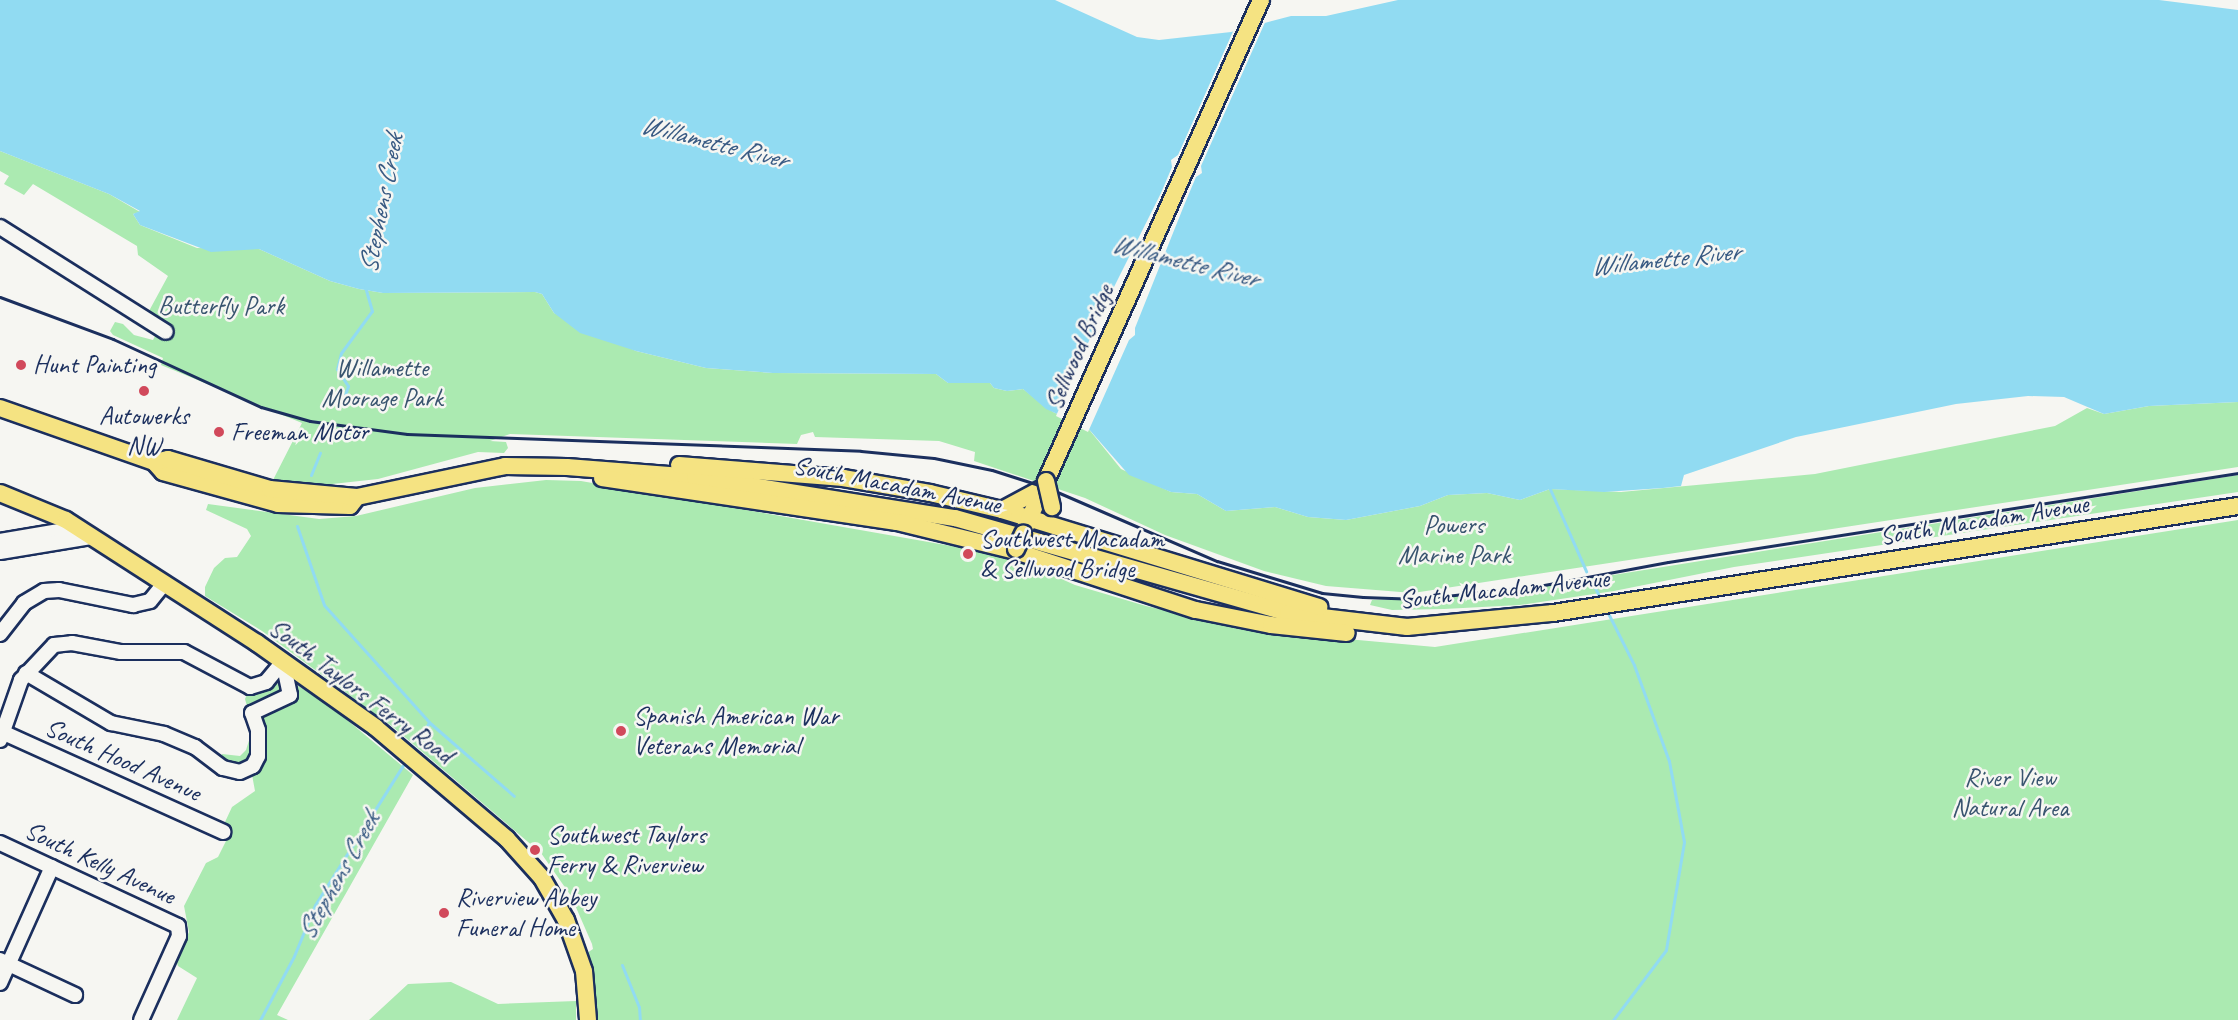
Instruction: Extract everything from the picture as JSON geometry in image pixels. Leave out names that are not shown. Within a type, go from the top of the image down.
[{"type":"main road","name":"Sellwood Bridge","points":[[1016,550],[1261,0]]},
{"type":"main road","name":"South Macadam Avenue","points":[[0,408],[154,462],[163,472],[262,500],[294,507],[333,507],[350,506],[357,496]]},
{"type":"main road","name":"South Macadam Avenue","points":[[154,462],[168,459],[277,490],[357,496],[505,466],[620,470],[803,492],[955,518],[1288,613],[1407,627],[1553,613],[2238,506]]},
{"type":"main road","points":[[620,470],[632,463],[755,470],[862,481],[930,494],[1002,510],[1029,520],[1070,530],[1192,571],[1302,604],[1407,627]]},
{"type":"main road","points":[[567,467],[583,475],[670,490],[897,522],[1016,550],[1162,600],[1271,625],[1366,635],[1407,627]]},
{"type":"main road","points":[[1002,510],[1045,485],[1056,516],[1070,530]]},
{"type":"main road","points":[[262,500],[275,496],[277,490]]},
{"type":"main road","name":"South Taylors Ferry Road","points":[[0,493],[84,532],[283,662],[392,741],[532,866],[552,892],[574,938],[584,971],[588,1020]]},
{"type":"street","points":[[1,230],[166,332]]},
{"type":"street","points":[[0,541],[84,532]]},
{"type":"street","points":[[0,552],[84,532]]},
{"type":"street","points":[[0,634],[24,603],[44,591],[59,590],[133,605],[156,597],[165,584]]},
{"type":"street","points":[[1,736],[12,699],[26,673],[49,648],[65,643],[111,652],[192,654],[250,687],[266,682],[283,662]]},
{"type":"street","points":[[26,673],[111,723],[164,734],[235,771],[248,770],[258,756],[258,730],[252,713],[289,696],[283,662]]},
{"type":"street","name":"South Hood Avenue","points":[[1,736],[223,832]]},
{"type":"street","name":"South Kelly Avenue","points":[[0,843],[180,928],[141,1020]]},
{"type":"street","points":[[0,983],[4,962],[52,867]]},
{"type":"street","points":[[4,962],[75,995]]},
{"type":"green space","points":[[0,151],[109,194],[140,212],[133,214],[140,225],[197,248],[259,249],[330,281],[359,289],[383,293],[535,292],[542,294],[554,313],[636,351],[706,368],[773,373],[936,374],[948,383],[990,383],[994,388],[1007,391],[1023,389],[1053,412],[1087,427],[1121,469],[1171,492],[1197,494],[1226,511],[1275,507],[1308,517],[1346,520],[1420,506],[1448,495],[1487,493],[1520,500],[1550,489],[1621,492],[1815,474],[2055,426],[2087,408],[2104,414],[2149,406],[2238,402],[2238,467],[1413,593],[1326,586],[1264,571],[1165,535],[1085,498],[974,461],[975,452],[939,441],[815,437],[813,432],[801,435],[797,444],[510,434],[490,441],[506,442],[508,448],[504,453],[478,452],[378,479],[323,485],[273,480],[302,423],[161,365],[163,358],[113,335],[110,331],[115,322],[123,324],[134,335],[153,340],[163,320],[149,311],[168,276],[138,255],[137,246],[33,184],[24,195],[4,184],[9,176],[0,171]]},
{"type":"green space","points":[[2238,475],[2238,492],[1734,567],[1614,591],[1520,605],[1392,610],[1370,605],[1372,600],[1482,596]]},
{"type":"green space","name":"River View Natural Area","points":[[546,480],[581,481],[957,547],[1030,565],[1075,585],[1146,606],[1258,631],[1435,647],[2238,520],[2238,1020],[597,1020],[587,953],[593,949],[592,944],[571,896],[541,853],[393,727],[262,631],[205,596],[205,587],[214,568],[225,558],[237,557],[251,536],[247,529],[206,510],[208,504],[319,519],[356,516],[475,488]]},
{"type":"green space","points":[[290,681],[328,704],[413,775],[277,1015],[288,1020],[177,1020],[197,978],[178,966],[176,960],[189,932],[184,906],[206,863],[218,857],[226,841],[225,822],[232,807],[255,791],[250,764],[229,766],[220,758],[222,754],[240,756],[246,750],[253,728],[245,699],[249,690]]},
{"type":"green space","points":[[451,982],[498,1004],[576,1001],[576,1020],[369,1020],[408,984]]},
{"type":"water","name":"Willamette River","points":[[0,0],[1055,0],[1137,37],[1159,40],[1231,32],[1291,16],[1326,16],[1398,0],[2159,0],[2238,10],[2238,402],[2149,406],[2104,414],[2064,397],[2028,396],[1956,404],[1796,437],[1684,475],[1681,486],[1604,492],[1550,489],[1520,500],[1487,493],[1448,495],[1420,506],[1346,520],[1308,517],[1275,507],[1226,511],[1197,494],[1171,492],[1129,475],[1087,427],[1046,409],[1023,389],[1007,391],[994,388],[990,383],[948,383],[936,374],[773,373],[706,368],[636,351],[580,333],[554,313],[542,294],[535,292],[383,293],[359,289],[330,281],[259,249],[211,252],[140,225],[133,214],[140,211],[109,194],[0,151]]},
{"type":"pier","points":[[1267,18],[1201,166],[1202,173],[1196,177],[1185,203],[1135,328],[1135,335],[1129,340],[1088,432],[1056,416],[1096,325],[1095,318],[1101,313],[1161,193],[1172,167],[1171,160],[1178,155],[1235,27]]},
{"type":"waterway","name":"Stephens Creek","points":[[343,400],[348,386],[337,369],[341,353],[372,311],[365,287]]},
{"type":"waterway","name":"Stephens Creek","points":[[311,475],[320,453]]},
{"type":"waterway","points":[[1550,489],[1586,571]]},
{"type":"waterway","name":"Stephens Creek","points":[[297,526],[324,605],[429,722],[423,734]]},
{"type":"waterway","points":[[1592,582],[1601,600]]},
{"type":"waterway","points":[[1607,611],[1634,665],[1669,761],[1684,842],[1666,950],[1613,1020]]},
{"type":"waterway","points":[[430,723],[514,796]]},
{"type":"waterway","name":"Stephens Creek","points":[[260,1020],[294,956],[315,905],[403,765]]},
{"type":"waterway","points":[[622,965],[639,1007],[640,1020]]},
{"type":"railway","points":[[0,297],[113,339],[261,407],[310,421],[407,434],[861,451],[934,458],[992,470],[1048,488],[1217,561],[1322,593],[1363,597],[1419,599],[1544,585],[1668,562],[2238,473]]},
{"type":"place","name":"Hunt Painting","points":[[21,365]]},
{"type":"place","name":"Autowerks NW","points":[[144,391]]},
{"type":"place","name":"Freeman Motor","points":[[219,432]]},
{"type":"place","name":"Southwest Macadam & Sellwood Bridge","points":[[968,554]]},
{"type":"place","name":"Spanish American War Veterans Memorial","points":[[621,731]]},
{"type":"place","name":"Southwest Taylors Ferry & Riverview","points":[[535,850]]},
{"type":"place","name":"Riverview Abbey Funeral Home","points":[[444,913]]},
{"type":"park label","name":"Butterfly Park","points":[[221,306]]},
{"type":"park label","name":"Willamette Moorage Park","points":[[382,383]]},
{"type":"park label","name":"Powers Marine Park","points":[[1454,540]]}]
